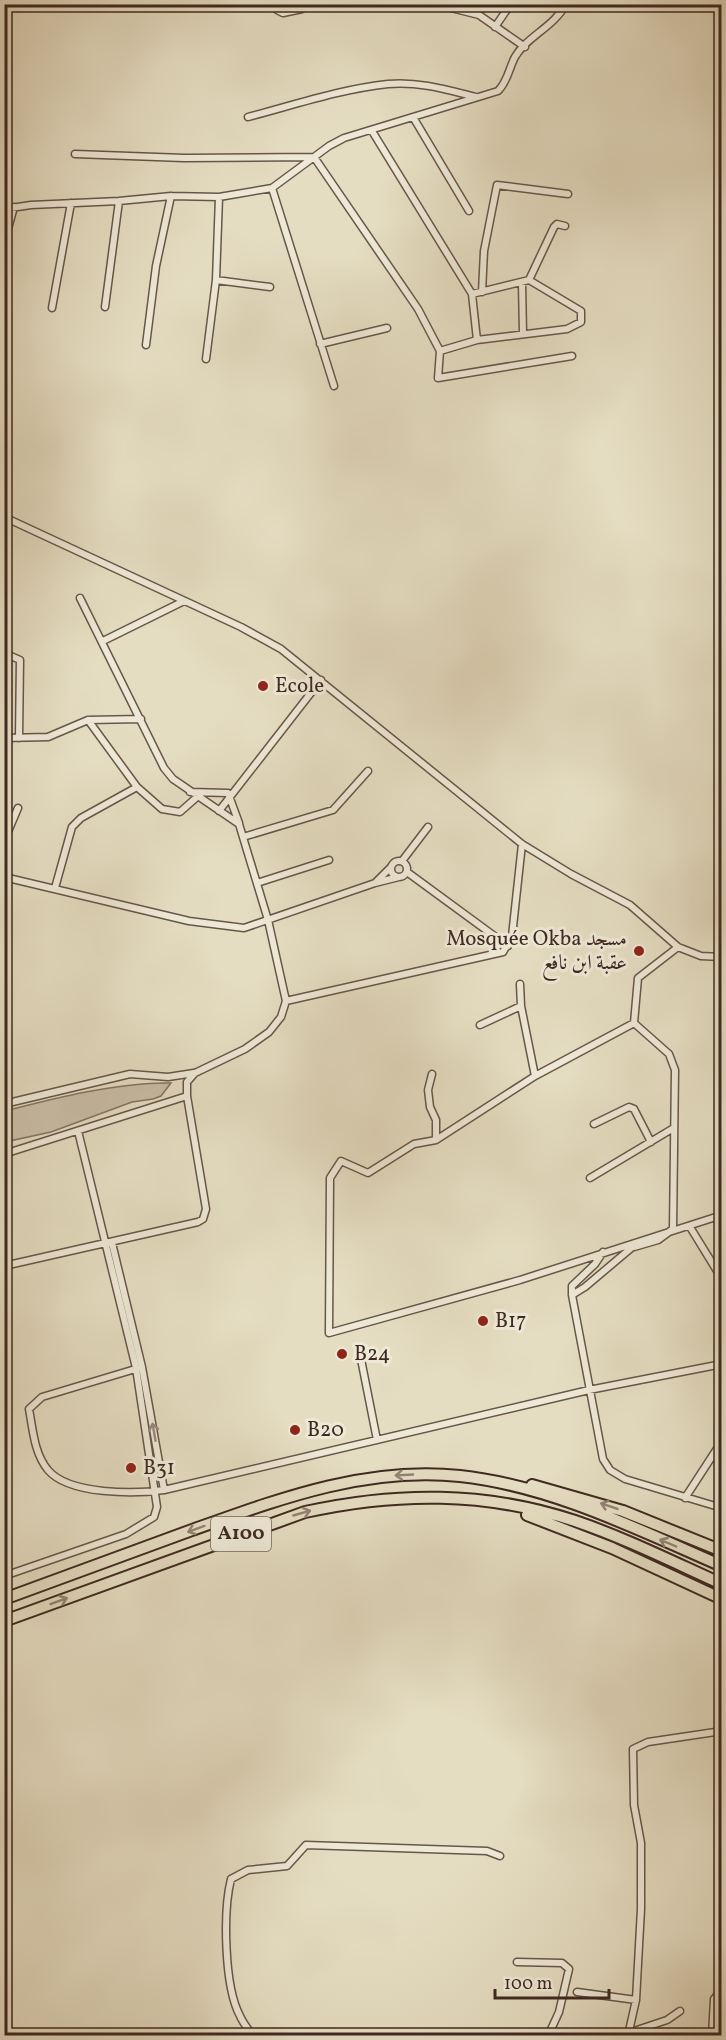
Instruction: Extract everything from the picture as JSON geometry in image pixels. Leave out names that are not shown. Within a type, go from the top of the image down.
[{"type":"highway","name":"A100","points":[[4,1599],[267,1503],[309,1490],[351,1480],[427,1473],[462,1476],[522,1489],[587,1509],[722,1566]]},
{"type":"highway","points":[[462,1476],[527,1484],[592,1501],[722,1551]]},
{"type":"highway","name":"A100","points":[[4,1621],[305,1512],[351,1502],[408,1496],[487,1501],[575,1521],[722,1584]]},
{"type":"highway","points":[[487,1501],[579,1534],[722,1599]]},
{"type":"street","points":[[277,4],[277,10],[283,13],[302,9],[305,4]]},
{"type":"street","points":[[435,4],[480,15],[525,47]]},
{"type":"street","points":[[495,27],[508,8],[507,4]]},
{"type":"street","points":[[4,209],[171,196],[219,197],[272,188],[344,138],[498,91],[504,85],[516,55],[548,27],[566,4]]},
{"type":"street","points":[[248,117],[347,91],[390,84],[426,86],[476,98]]},
{"type":"street","points":[[413,117],[469,211]]},
{"type":"street","points":[[372,131],[472,294],[477,340]]},
{"type":"street","points":[[75,154],[184,158],[314,157]]},
{"type":"street","points":[[314,157],[418,309],[440,351],[438,378],[572,356]]},
{"type":"street","points":[[482,292],[484,251],[496,185],[568,194]]},
{"type":"street","points":[[272,188],[334,386]]},
{"type":"street","points":[[146,345],[156,266],[171,196]]},
{"type":"street","points":[[206,359],[216,280],[219,197]]},
{"type":"street","points":[[105,307],[119,201]]},
{"type":"street","points":[[51,308],[71,203]]},
{"type":"street","points":[[4,243],[14,207]]},
{"type":"street","points":[[529,280],[554,227],[561,224],[565,226]]},
{"type":"street","points":[[216,280],[270,287]]},
{"type":"street","points":[[440,351],[477,340],[567,329],[577,326],[583,315],[581,311],[529,280],[472,294]]},
{"type":"street","points":[[522,282],[523,334]]},
{"type":"street","points":[[320,344],[387,328]]},
{"type":"street","points":[[4,517],[241,627],[281,649],[522,843],[571,874],[630,905],[678,947],[701,956],[722,957]]},
{"type":"street","points":[[80,598],[164,768],[173,780],[239,824]]},
{"type":"street","points":[[103,641],[184,601]]},
{"type":"street","points":[[4,653],[20,660],[19,738]]},
{"type":"street","points":[[219,811],[321,680]]},
{"type":"street","points":[[4,738],[48,737],[88,720],[141,719]]},
{"type":"street","points":[[88,720],[137,787],[162,809],[180,812],[197,797]]},
{"type":"street","points":[[243,837],[333,810],[368,771]]},
{"type":"street","points":[[55,888],[72,827],[81,818],[137,787]]},
{"type":"street","points":[[4,1104],[46,1096],[118,1076],[168,1077],[195,1073],[245,1049],[269,1032],[281,1017],[286,1001],[268,920],[231,796],[222,791],[190,792]]},
{"type":"street","points":[[4,841],[18,808]]},
{"type":"street","points":[[375,884],[395,862],[402,861],[428,827]]},
{"type":"street","points":[[286,1001],[503,952],[512,936],[522,843]]},
{"type":"street","points":[[257,883],[328,860]]},
{"type":"street","points":[[402,861],[407,872],[508,946]]},
{"type":"street","points":[[391,867],[393,874],[399,877]]},
{"type":"street","points":[[4,877],[189,921],[244,928],[399,877],[407,872]]},
{"type":"street","points":[[634,1023],[638,978],[678,947]]},
{"type":"street","points":[[520,984],[520,1006],[535,1076]]},
{"type":"street","points":[[480,1024],[520,1006]]},
{"type":"street","points":[[634,1023],[535,1076],[435,1140],[414,1144],[368,1173],[341,1161],[330,1178],[329,1333],[510,1283],[638,1240],[673,1229],[690,1227],[722,1215]]},
{"type":"street","points":[[634,1023],[669,1054],[675,1070],[672,1129],[673,1229]]},
{"type":"street","points":[[4,1266],[109,1244],[203,1219],[206,1209],[187,1096],[187,1082],[195,1073]]},
{"type":"street","points":[[432,1074],[428,1090],[430,1107],[436,1120],[435,1140]]},
{"type":"street","points":[[4,1154],[187,1096]]},
{"type":"street","points":[[594,1124],[629,1107],[634,1109],[651,1142]]},
{"type":"street","points":[[590,1178],[672,1129]]},
{"type":"street","points":[[78,1131],[109,1244],[139,1368],[164,1490]]},
{"type":"street","points":[[690,1227],[721,1276]]},
{"type":"street","points":[[572,1295],[585,1287],[614,1260],[634,1247],[658,1240],[673,1229]]},
{"type":"street","points":[[634,1247],[638,1240]]},
{"type":"street","points":[[604,1252],[596,1264],[572,1286],[588,1390],[603,1459],[610,1470],[625,1479],[722,1508]]},
{"type":"street","points":[[359,1349],[377,1440]]},
{"type":"street","points":[[139,1368],[42,1397],[29,1409],[39,1456],[57,1480],[117,1492],[164,1490],[588,1390],[722,1364]]},
{"type":"street","points":[[4,1576],[141,1527],[154,1517],[157,1507],[156,1491],[139,1368]]},
{"type":"street","points":[[686,1498],[722,1441]]},
{"type":"street","points":[[629,2031],[636,2000],[640,1960],[641,1843],[634,1805],[633,1749],[648,1742],[722,1731]]},
{"type":"street","points":[[253,2036],[239,2015],[230,1982],[225,1902],[231,1879],[248,1870],[287,1866],[306,1845],[487,1851],[500,1856]]},
{"type":"street","points":[[517,1962],[562,1963],[569,1969],[559,2012],[548,2036]]},
{"type":"street","points":[[712,2036],[714,1999],[722,1989]]},
{"type":"street","points":[[577,1992],[636,2000]]},
{"type":"street","points":[[619,2036],[667,2020],[680,2011]]},
{"type":"shaded area","points":[[171,1083],[161,1096],[153,1099],[132,1102],[51,1132],[5,1142],[5,1111],[109,1088]]},
{"type":"place","name":"Ecole","points":[[263,686]]},
{"type":"place","name":"Mosquée Okba مسجد عقبة ابن نافع","points":[[639,951]]},
{"type":"place","name":"B17","points":[[483,1321]]},
{"type":"place","name":"B24","points":[[342,1354]]},
{"type":"place","name":"B20","points":[[295,1430]]},
{"type":"place","name":"B31","points":[[131,1468]]}]
